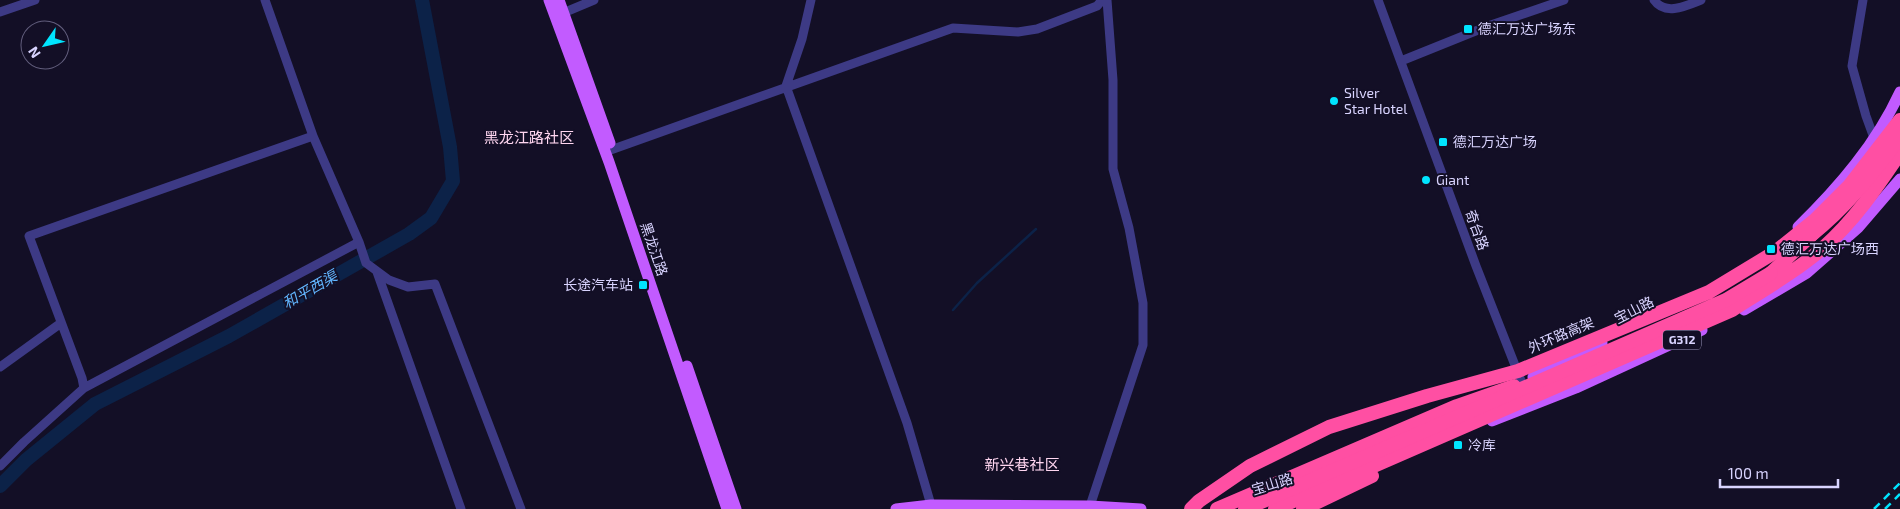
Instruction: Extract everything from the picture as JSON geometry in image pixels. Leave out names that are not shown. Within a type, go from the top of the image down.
[{"type":"highway","name":"外环路高架","points":[[1191,509],[1199,501],[1250,466],[1329,427],[1427,396],[1518,371],[1709,292],[1775,252],[1816,220],[1849,186],[1900,120]]},
{"type":"highway","points":[[1245,509],[1726,300],[1771,273],[1809,240],[1857,187],[1893,142],[1900,129]]},
{"type":"highway","name":"外环路高架","points":[[1203,509],[1259,468],[1338,429],[1436,398],[1528,374],[1718,294],[1780,259],[1826,223],[1868,179],[1900,137]]},
{"type":"highway","points":[[1275,509],[1732,310],[1788,276],[1824,247],[1854,216],[1900,153]]},
{"type":"highway","points":[[1217,509],[1457,406],[1522,383]]},
{"type":"highway","points":[[1303,509],[1349,488],[1428,447]]},
{"type":"main road","name":"黑龙江路","points":[[549,0],[609,151]]},
{"type":"main road","name":"黑龙江路","points":[[559,0],[731,508]]},
{"type":"main road","name":"宝山路","points":[[1238,509],[1289,496],[1432,431],[1712,286],[1771,249],[1824,201],[1874,138],[1900,92]]},
{"type":"main road","name":"宝山路","points":[[1285,509],[1428,447],[1584,385],[1746,309],[1807,274],[1858,228],[1900,179]]},
{"type":"main road","points":[[896,509],[931,505],[1090,506],[1141,509]]},
{"type":"street","points":[[0,12],[35,0]]},
{"type":"street","points":[[265,0],[314,136],[366,263],[390,280],[408,287],[436,284],[521,509]]},
{"type":"street","points":[[563,13],[594,0]]},
{"type":"street","points":[[811,0],[802,40],[786,86],[907,423],[931,505]]},
{"type":"street","points":[[609,151],[786,86],[953,28],[1018,32],[1037,29],[1097,6],[1102,0]]},
{"type":"street","points":[[1090,506],[1143,345],[1143,303],[1129,228],[1113,169],[1113,80],[1107,0]]},
{"type":"street","name":"奇台路","points":[[1378,0],[1476,266],[1522,383]]},
{"type":"street","points":[[1401,61],[1490,26],[1564,0]]},
{"type":"street","points":[[1654,0],[1657,5],[1668,9],[1680,8],[1701,0]]},
{"type":"street","points":[[1863,0],[1852,66],[1874,138]]},
{"type":"street","points":[[84,388],[82,378],[29,236],[314,136]]},
{"type":"street","points":[[0,466],[84,388],[359,242]]},
{"type":"street","points":[[377,272],[461,509]]},
{"type":"street","points":[[0,366],[61,323]]},
{"type":"waterway","name":"和平西渠","points":[[0,486],[26,460],[95,404],[229,336],[409,234],[431,218],[453,181],[450,147],[422,0]]},
{"type":"waterway","points":[[953,310],[977,283],[1036,229]]},
{"type":"railway","points":[[1874,509],[1900,483]]},
{"type":"railway","points":[[1885,509],[1900,494]]},
{"type":"place","name":"德汇万达广场东","points":[[1468,29]]},
{"type":"place","name":"Silver Star Hotel","points":[[1334,101]]},
{"type":"place","name":"德汇万达广场","points":[[1443,142]]},
{"type":"place","name":"Giant","points":[[1426,180]]},
{"type":"place","name":"德汇万达广场西","points":[[1771,249]]},
{"type":"place","name":"长途汽车站","points":[[643,285]]},
{"type":"place","name":"冷库","points":[[1458,445]]},
{"type":"district","name":"黑龙江路社区","points":[[529,138]]},
{"type":"district","name":"新兴巷社区","points":[[1022,465]]}]
